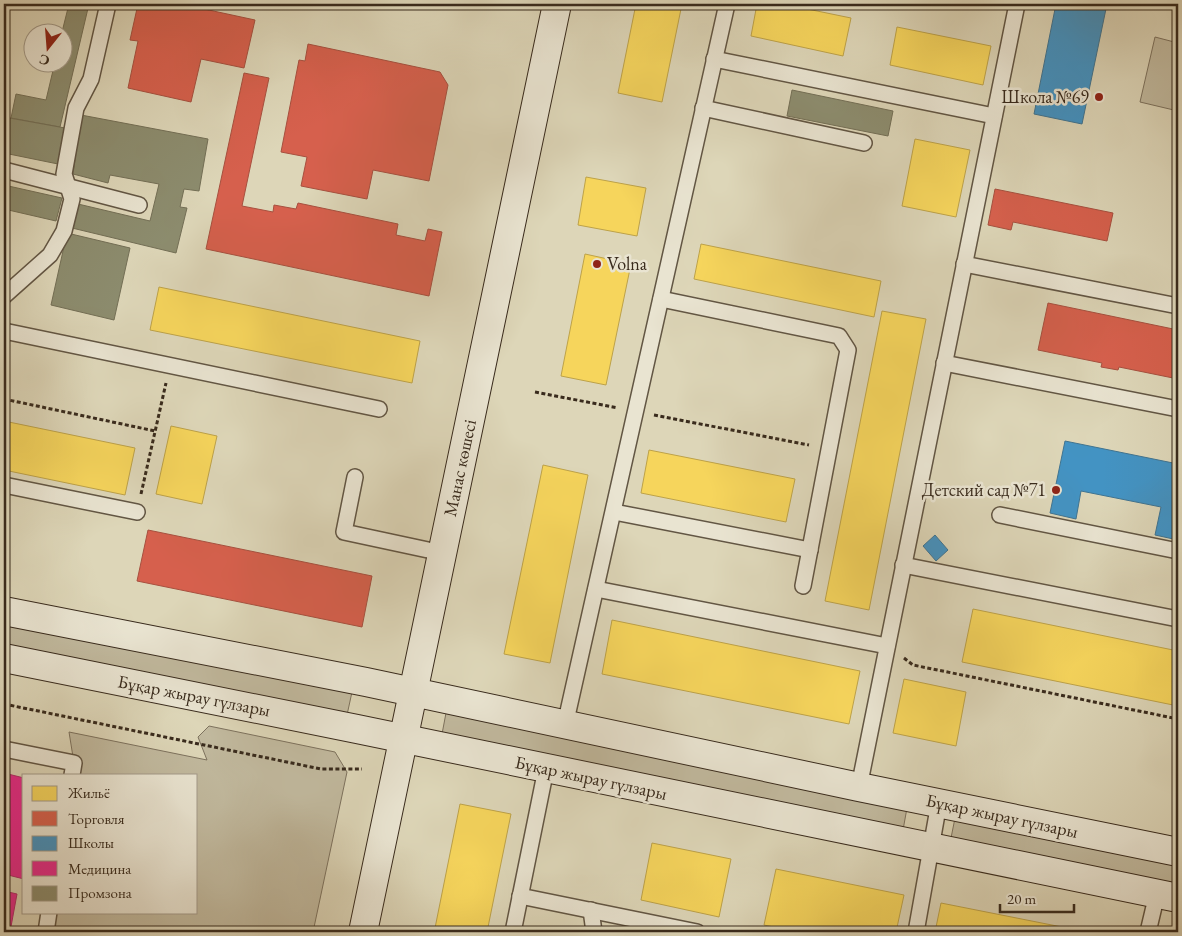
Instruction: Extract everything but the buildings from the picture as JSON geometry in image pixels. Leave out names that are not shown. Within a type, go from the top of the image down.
[{"type":"street","name":"Манас көшесі","points":[[363,932],[557,4]]},
{"type":"street","name":"Бұқар жырау гүлзары","points":[[4,611],[413,692],[859,787],[1178,852]]},
{"type":"street","name":"Бұқар жырау гүлзары","points":[[4,658],[404,738],[1167,896]]},
{"type":"lane","points":[[4,296],[50,256],[64,231],[72,199],[64,174],[76,108],[91,79],[108,4]]},
{"type":"lane","points":[[565,725],[727,4]]},
{"type":"lane","points":[[859,787],[1017,4]]},
{"type":"lane","points":[[714,59],[994,116]]},
{"type":"lane","points":[[704,108],[864,143]]},
{"type":"lane","points":[[4,170],[139,205]]},
{"type":"lane","points":[[964,264],[1178,306]]},
{"type":"lane","points":[[661,299],[839,336],[848,350],[803,586]]},
{"type":"lane","points":[[4,331],[379,409]]},
{"type":"lane","points":[[944,363],[1178,409]]},
{"type":"lane","points":[[355,477],[344,532],[442,553]]},
{"type":"lane","points":[[4,485],[137,512]]},
{"type":"lane","points":[[614,512],[810,550]]},
{"type":"lane","points":[[1000,516],[1178,550]]},
{"type":"lane","points":[[903,565],[1178,619]]},
{"type":"lane","points":[[596,589],[887,646]]},
{"type":"lane","points":[[4,749],[74,763],[72,774]]},
{"type":"lane","points":[[513,932],[546,768]]},
{"type":"lane","points":[[916,932],[939,803]]},
{"type":"lane","points":[[520,896],[697,932]]},
{"type":"lane","points":[[1148,932],[1167,896]]},
{"type":"lane","points":[[591,910],[594,932]]},
{"type":"lane","points":[[46,932],[49,914]]},
{"type":"path","points":[[137,512],[170,366]]},
{"type":"path","points":[[535,392],[830,449]]},
{"type":"path","points":[[4,399],[155,431]]},
{"type":"path","points":[[887,646],[913,665],[1178,719]]},
{"type":"path","points":[[4,704],[321,769],[362,768]]},
{"type":"shaded area","points":[[1155,37],[1178,43],[1178,111],[1140,102]]},
{"type":"shaded area","points":[[4,622],[352,692],[347,715],[4,646]]},
{"type":"shaded area","points":[[446,713],[907,808],[903,830],[442,734]]},
{"type":"shaded area","points":[[209,726],[335,752],[347,772],[313,932],[82,932],[47,925],[49,914],[198,914],[198,774],[72,774],[74,763],[69,732],[207,760],[198,737]]},
{"type":"shaded area","points":[[955,818],[1178,864],[1178,885],[951,838]]},
{"type":"place","name":"Школа №69","points":[[1099,97]]},
{"type":"place","name":"Volna","points":[[597,264]]},
{"type":"place","name":"Детский сад №71","points":[[1056,490]]}]
